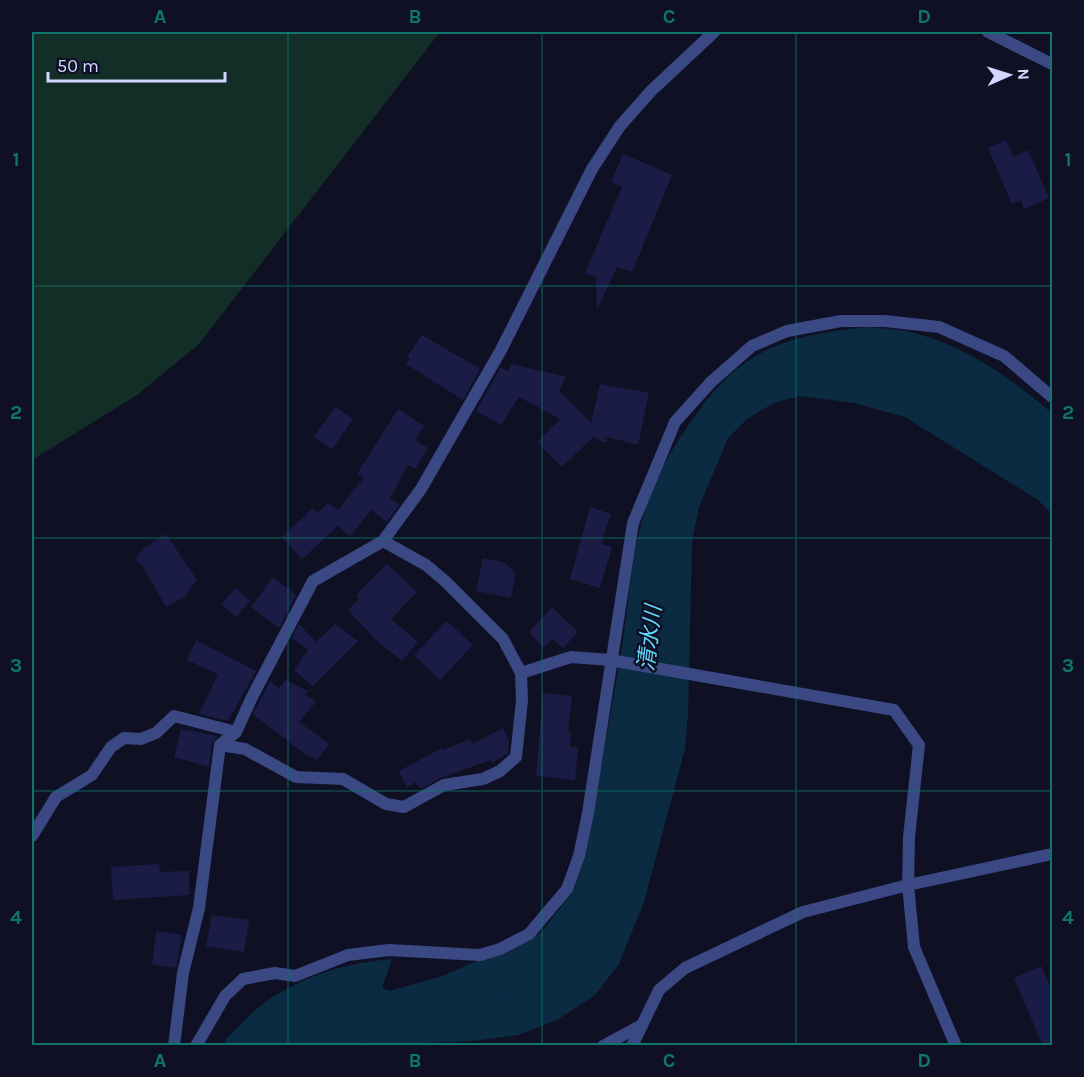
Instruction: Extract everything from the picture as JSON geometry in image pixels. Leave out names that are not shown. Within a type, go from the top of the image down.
[{"type":"street","points":[[174,1046],[183,973],[199,908],[220,745],[236,732],[313,581],[383,541],[420,489],[501,350],[592,170],[620,126],[651,91],[714,32]]},
{"type":"street","points":[[988,32],[1053,64]]},
{"type":"street","points":[[196,1046],[225,996],[243,979],[275,973],[295,976],[348,955],[389,951],[480,955],[500,949],[529,934],[567,889],[579,856],[588,813],[633,523],[675,422],[711,382],[752,346],[787,331],[841,321],[885,321],[939,327],[1004,356],[1053,397]]},
{"type":"street","points":[[220,745],[245,749],[296,777],[343,779],[386,804],[404,807],[444,785],[483,779],[500,771],[516,757],[522,700],[521,673],[503,639],[426,564],[383,541]]},
{"type":"street","points":[[521,673],[571,657],[610,660],[894,710],[919,745],[909,837],[908,885],[914,947],[956,1046]]},
{"type":"street","points":[[32,836],[56,797],[92,775],[111,747],[124,738],[141,739],[156,734],[174,716],[236,732]]},
{"type":"street","points":[[632,1046],[659,990],[685,968],[803,912],[908,885],[1053,854]]},
{"type":"street","points":[[603,1046],[640,1026]]},
{"type":"green space","points":[[32,32],[440,32],[199,344],[137,395],[32,460]]},
{"type":"water","points":[[868,327],[912,332],[973,356],[1006,377],[1052,413],[1052,514],[1038,500],[905,417],[854,403],[800,396],[776,402],[748,418],[728,438],[699,507],[692,542],[688,714],[685,749],[644,902],[619,964],[595,995],[557,1020],[518,1035],[474,1041],[360,1046],[224,1046],[226,1039],[267,1001],[311,977],[342,967],[392,959],[382,988],[418,998],[455,1000],[473,998],[508,986],[532,967],[554,934],[543,930],[573,891],[585,858],[622,648],[635,554],[648,500],[659,473],[703,405],[740,366],[783,343],[808,336]]},
{"type":"building","points":[[1006,140],[1013,157],[1028,150],[1049,198],[1024,209],[1021,200],[1012,204],[988,148]]},
{"type":"building","points":[[623,154],[672,175],[632,272],[617,267],[597,310],[596,277],[585,273],[622,187],[611,182]]},
{"type":"building","points":[[422,335],[480,369],[463,400],[406,364],[410,358],[407,357]]},
{"type":"building","points":[[512,364],[566,377],[559,391],[591,423],[600,384],[649,393],[638,445],[604,436],[608,440],[606,443],[593,437],[562,467],[537,442],[560,419],[519,397],[501,425],[476,411],[501,367],[508,371]]},
{"type":"building","points":[[335,407],[353,419],[332,449],[314,437]]},
{"type":"building","points":[[398,409],[424,426],[415,440],[428,448],[415,469],[408,465],[390,498],[399,505],[387,522],[371,510],[350,536],[338,526],[302,559],[282,537],[313,508],[318,513],[328,502],[338,510],[364,478],[357,474]]},
{"type":"building","points":[[590,507],[611,514],[601,544],[612,547],[600,588],[570,579]]},
{"type":"building","points":[[166,534],[197,580],[185,596],[166,607],[142,565],[135,560],[141,550]]},
{"type":"building","points":[[483,558],[505,563],[516,573],[511,598],[476,591]]},
{"type":"building","points":[[387,564],[417,592],[391,619],[418,642],[402,661],[376,640],[348,610],[359,599],[356,595]]},
{"type":"building","points":[[273,577],[296,595],[279,628],[251,607]]},
{"type":"building","points":[[236,588],[250,601],[236,617],[221,604]]},
{"type":"building","points":[[552,607],[578,632],[563,648],[553,639],[543,648],[529,632]]},
{"type":"building","points":[[447,621],[473,645],[440,680],[414,655]]},
{"type":"building","points":[[299,624],[316,642],[335,624],[358,641],[313,686],[294,670],[308,650],[292,638]]},
{"type":"building","points":[[196,640],[256,671],[228,721],[199,714],[218,674],[187,660]]},
{"type":"building","points":[[286,680],[308,691],[305,694],[316,702],[299,722],[329,744],[317,760],[306,755],[253,714],[270,681],[279,688]]},
{"type":"building","points":[[543,693],[572,696],[568,732],[571,733],[570,747],[578,747],[575,780],[536,776]]},
{"type":"building","points":[[503,728],[509,741],[508,753],[492,763],[491,760],[440,778],[420,789],[416,782],[407,787],[399,771],[442,748],[443,750],[470,739],[472,744]]},
{"type":"building","points":[[181,729],[218,736],[212,743],[209,767],[174,757]]},
{"type":"building","points":[[159,864],[160,872],[189,871],[189,895],[113,900],[111,867]]},
{"type":"building","points":[[212,915],[249,920],[244,952],[206,946]]},
{"type":"building","points":[[156,931],[182,935],[176,968],[152,965]]},
{"type":"building","points":[[1041,966],[1053,993],[1053,1046],[1043,1046],[1014,978]]},
{"type":"waterway","name":"清水川","points":[[299,1046],[329,1030],[449,996],[548,953],[585,924]]}]
